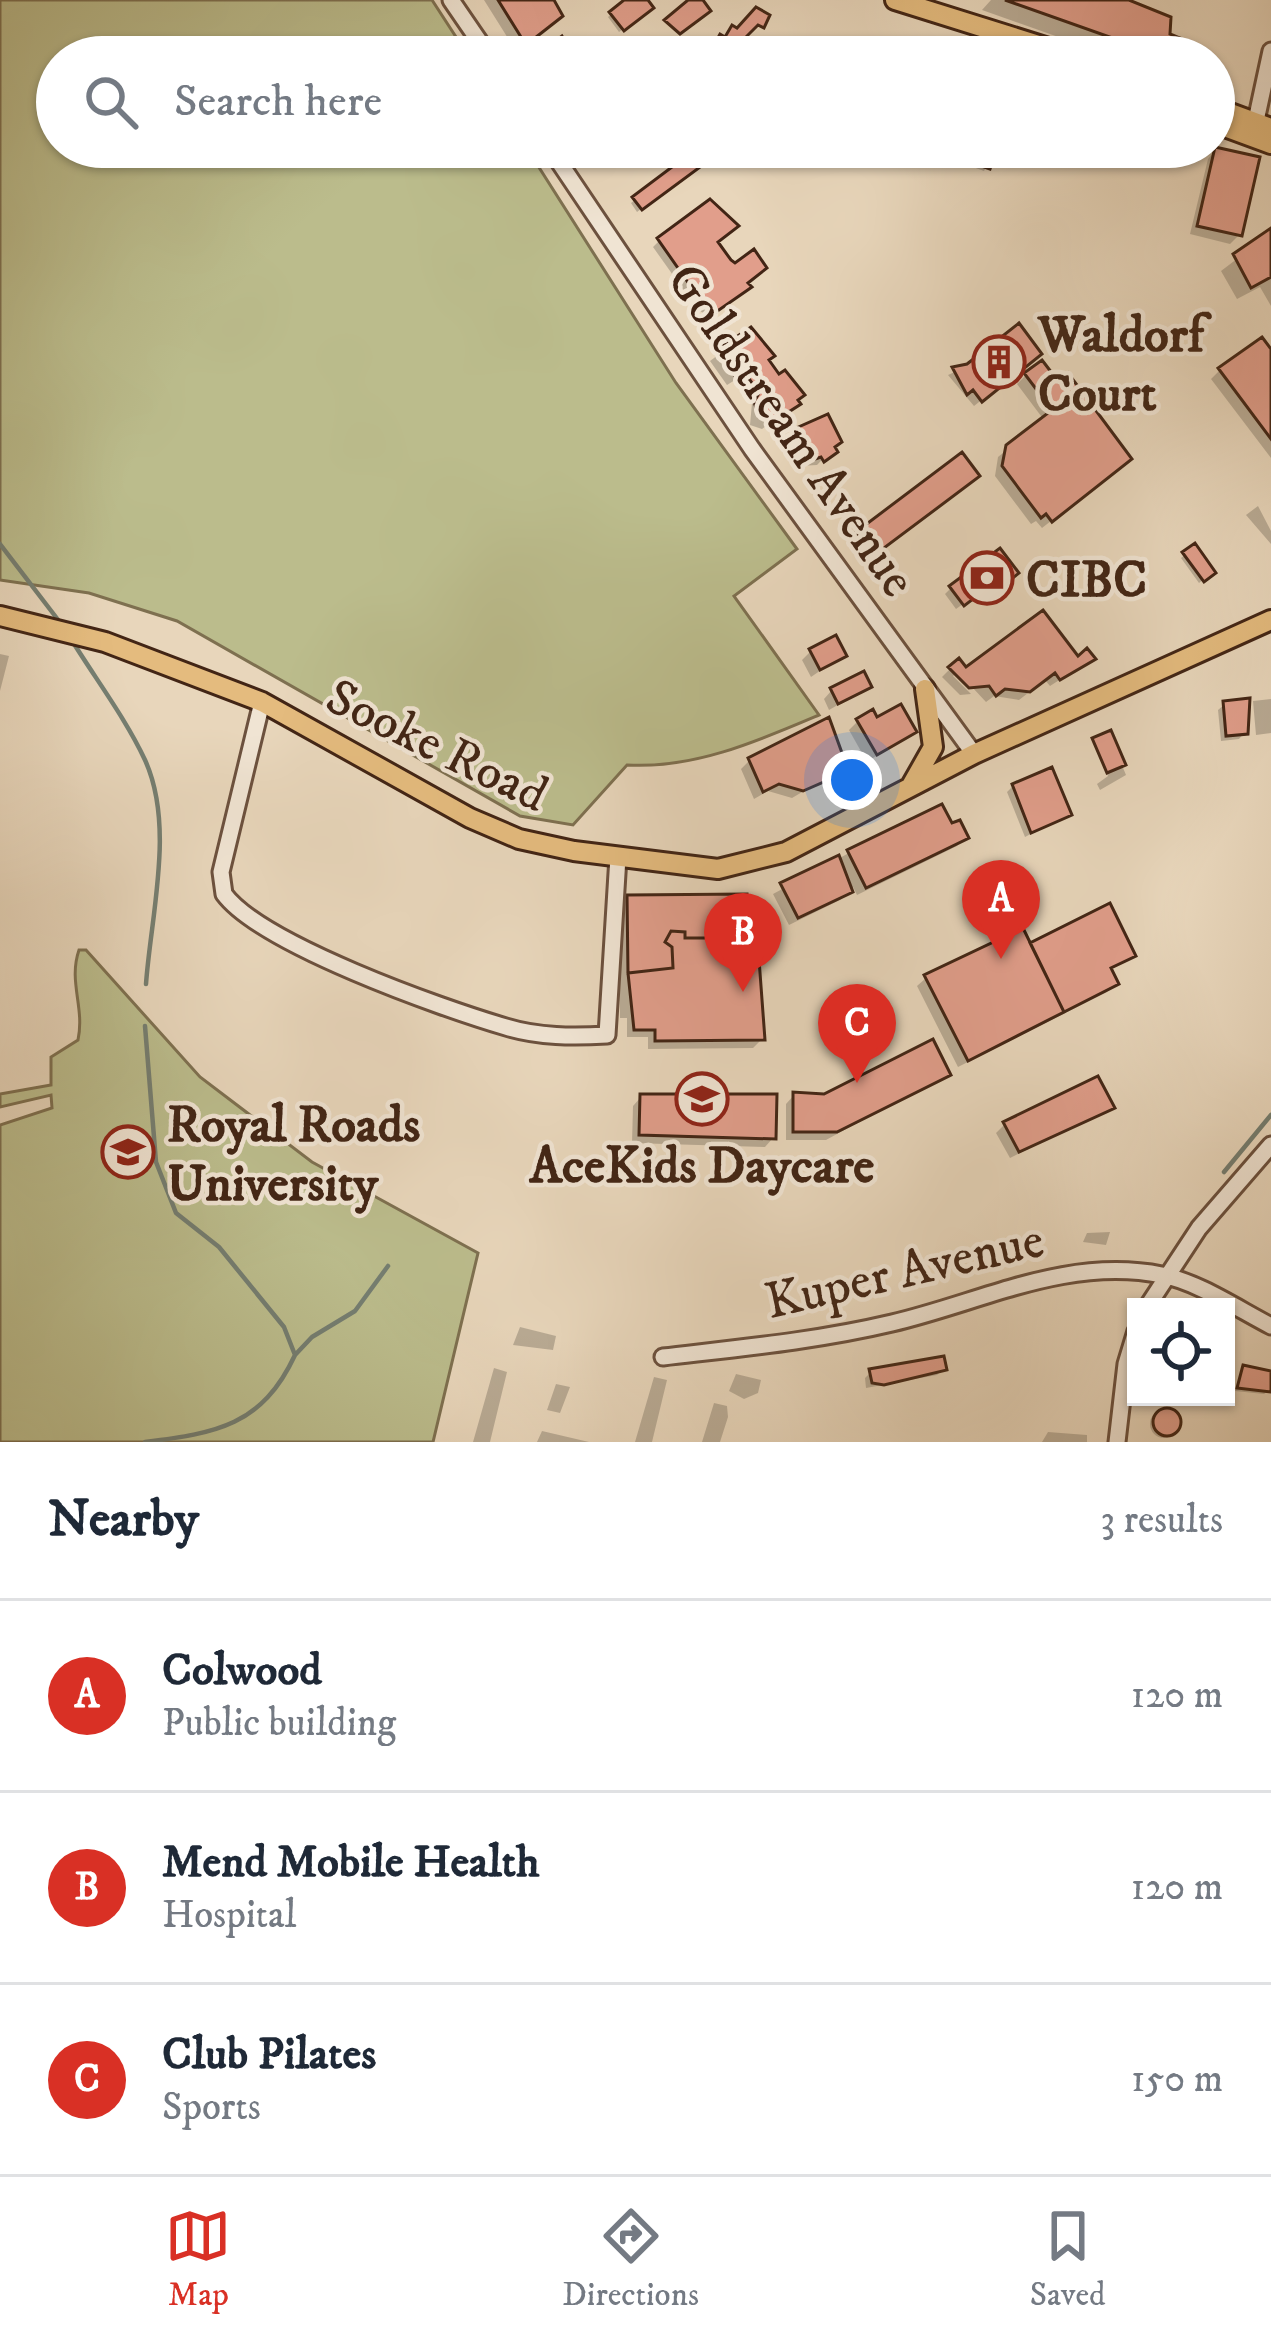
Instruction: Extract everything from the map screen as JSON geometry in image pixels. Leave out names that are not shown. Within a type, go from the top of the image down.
[{"type":"main road","points":[[895,0],[994,36]]},
{"type":"main road","points":[[991,34],[1019,36]]},
{"type":"main road","points":[[1235,118],[1263,132]]},
{"type":"main road","name":"Sooke Road","points":[[0,616],[105,642],[262,702],[493,829],[545,845],[718,869],[786,852],[974,754],[1271,620]]},
{"type":"main road","points":[[909,788],[933,747],[925,689]]},
{"type":"street","points":[[451,0],[476,36]]},
{"type":"street","points":[[1263,132],[1271,51]]},
{"type":"street","name":"Goldstream Avenue","points":[[563,168],[740,432],[974,754]]},
{"type":"street","points":[[262,702],[221,872],[224,894],[256,924],[328,958],[508,1028],[550,1036],[607,1035],[618,857]]},
{"type":"street","points":[[1152,1298],[1165,1275],[1271,1145]]},
{"type":"street","name":"Kuper Avenue","points":[[663,1357],[850,1332],[1059,1274],[1165,1275]]},
{"type":"street","points":[[1165,1275],[1271,1326]]},
{"type":"street","points":[[1118,1442],[1127,1361]]},
{"type":"green space","points":[[0,0],[432,0],[455,36],[36,36],[36,168],[539,168],[676,383],[797,549],[734,596],[819,715],[701,758],[627,765],[573,825],[520,816],[177,621],[89,593],[0,580]]},
{"type":"green space","name":"Royal Roads University","points":[[79,950],[86,950],[200,1077],[312,1162],[478,1253],[433,1442],[0,1442],[0,1125],[52,1108],[51,1095],[0,1107],[0,1094],[51,1085],[51,1057],[78,1040],[75,973]]},
{"type":"building","points":[[498,0],[554,0],[563,16],[537,36],[520,36]]},
{"type":"building","points":[[624,0],[648,0],[654,8],[624,31],[609,12]]},
{"type":"building","points":[[688,0],[703,0],[711,11],[680,34],[664,20]]},
{"type":"building","points":[[1005,0],[1129,0],[1171,17],[1170,34],[1175,36],[1107,36]]},
{"type":"building","points":[[756,7],[770,15],[764,28],[758,25],[747,36],[726,36],[732,25],[737,28]]},
{"type":"building","points":[[1235,151],[1260,157],[1242,236],[1197,226],[1210,168],[1235,168]]},
{"type":"building","points":[[671,168],[699,168],[642,210],[632,197]]},
{"type":"building","points":[[710,199],[739,226],[718,242],[731,260],[735,263],[754,249],[767,268],[748,283],[752,287],[716,312],[703,304],[657,238]]},
{"type":"building","points":[[1271,228],[1271,277],[1251,288],[1233,254]]},
{"type":"building","name":"Waldorf Court","points":[[1019,323],[1042,354],[982,402],[973,390],[967,395],[952,367],[967,364]]},
{"type":"building","points":[[751,327],[775,356],[769,360],[779,374],[785,370],[805,395],[798,400],[801,404],[773,422],[759,417],[754,402],[759,393],[745,373],[737,379],[717,350]]},
{"type":"building","points":[[1262,337],[1271,349],[1271,439],[1218,368]]},
{"type":"building","points":[[1042,360],[1058,381],[1068,373],[1132,459],[1052,522],[1046,514],[1041,518],[1002,466],[1006,445],[1052,410],[1024,373]]},
{"type":"building","points":[[828,414],[842,442],[835,447],[838,452],[824,462],[821,457],[806,462],[794,429]]},
{"type":"building","points":[[962,452],[980,476],[880,551],[870,549],[856,532]]},
{"type":"building","points":[[1195,543],[1216,573],[1204,582],[1182,552]]},
{"type":"building","name":"CIBC","points":[[1000,548],[1019,573],[1000,588],[995,582],[964,606],[949,586]]},
{"type":"building","points":[[1043,610],[1078,656],[1087,648],[1096,659],[1060,680],[1055,673],[1030,692],[1005,689],[996,696],[989,686],[969,688],[948,667],[959,658],[966,667]]},
{"type":"building","points":[[836,635],[847,656],[820,670],[809,649]]},
{"type":"building","points":[[864,671],[872,687],[838,704],[830,688]]},
{"type":"building","points":[[1250,698],[1248,734],[1226,736],[1223,701]]},
{"type":"building","points":[[901,704],[917,732],[877,755],[856,719],[873,709],[877,717]]},
{"type":"building","points":[[829,717],[842,753],[828,780],[803,791],[779,784],[763,792],[748,758]]},
{"type":"building","points":[[1111,730],[1126,765],[1107,773],[1092,738]]},
{"type":"building","points":[[1052,767],[1072,815],[1031,833],[1012,784]]},
{"type":"building","points":[[942,804],[952,823],[960,820],[969,838],[866,888],[847,850]]},
{"type":"building","points":[[839,855],[853,892],[798,918],[780,883]]},
{"type":"building","points":[[747,894],[747,938],[685,938],[685,932],[671,931],[665,942],[672,947],[673,968],[628,973],[627,895]]},
{"type":"building","points":[[1110,903],[1136,956],[1111,968],[1119,984],[1064,1012],[1030,943]]},
{"type":"building","points":[[747,919],[756,919],[765,1040],[655,1041],[655,1030],[634,1030],[628,973],[673,968],[672,947],[665,942],[671,931],[685,932],[685,938],[747,938]]},
{"type":"building","points":[[1023,928],[1064,1012],[968,1061],[924,975]]},
{"type":"building","points":[[933,1039],[951,1075],[837,1132],[793,1132],[793,1092],[824,1094]]},
{"type":"building","points":[[1098,1076],[1115,1108],[1019,1152],[1003,1122]]},
{"type":"building","points":[[640,1094],[777,1094],[776,1139],[639,1135]]},
{"type":"building","points":[[944,1356],[947,1370],[884,1385],[872,1383],[869,1369]]},
{"type":"building","points":[[1243,1365],[1271,1371],[1271,1392],[1237,1388]]},
{"type":"building","points":[[1167,1408],[1177,1412],[1181,1422],[1177,1432],[1167,1436],[1157,1432],[1153,1422],[1157,1412]]},
{"type":"waterway","points":[[0,544],[62,625]]},
{"type":"waterway","points":[[71,639],[129,729],[154,786],[160,841],[146,984]]},
{"type":"waterway","points":[[145,1026],[156,1162],[176,1213],[219,1247],[284,1327],[295,1355],[268,1397],[234,1422],[194,1435],[145,1442]]},
{"type":"waterway","points":[[1224,1172],[1271,1115]]},
{"type":"waterway","points":[[295,1355],[312,1337],[355,1311],[388,1266]]},
{"type":"place","name":"Waldorf Court","points":[[999,362]]},
{"type":"place","name":"CIBC","points":[[987,578]]},
{"type":"place","name":"Colwood","points":[[1001,959]]},
{"type":"place","name":"Mend Mobile Health","points":[[743,992]]},
{"type":"place","name":"Club Pilates","points":[[857,1083]]},
{"type":"place","name":"AceKids Daycare","points":[[702,1099]]},
{"type":"place","name":"Royal Roads University","points":[[128,1152]]}]
